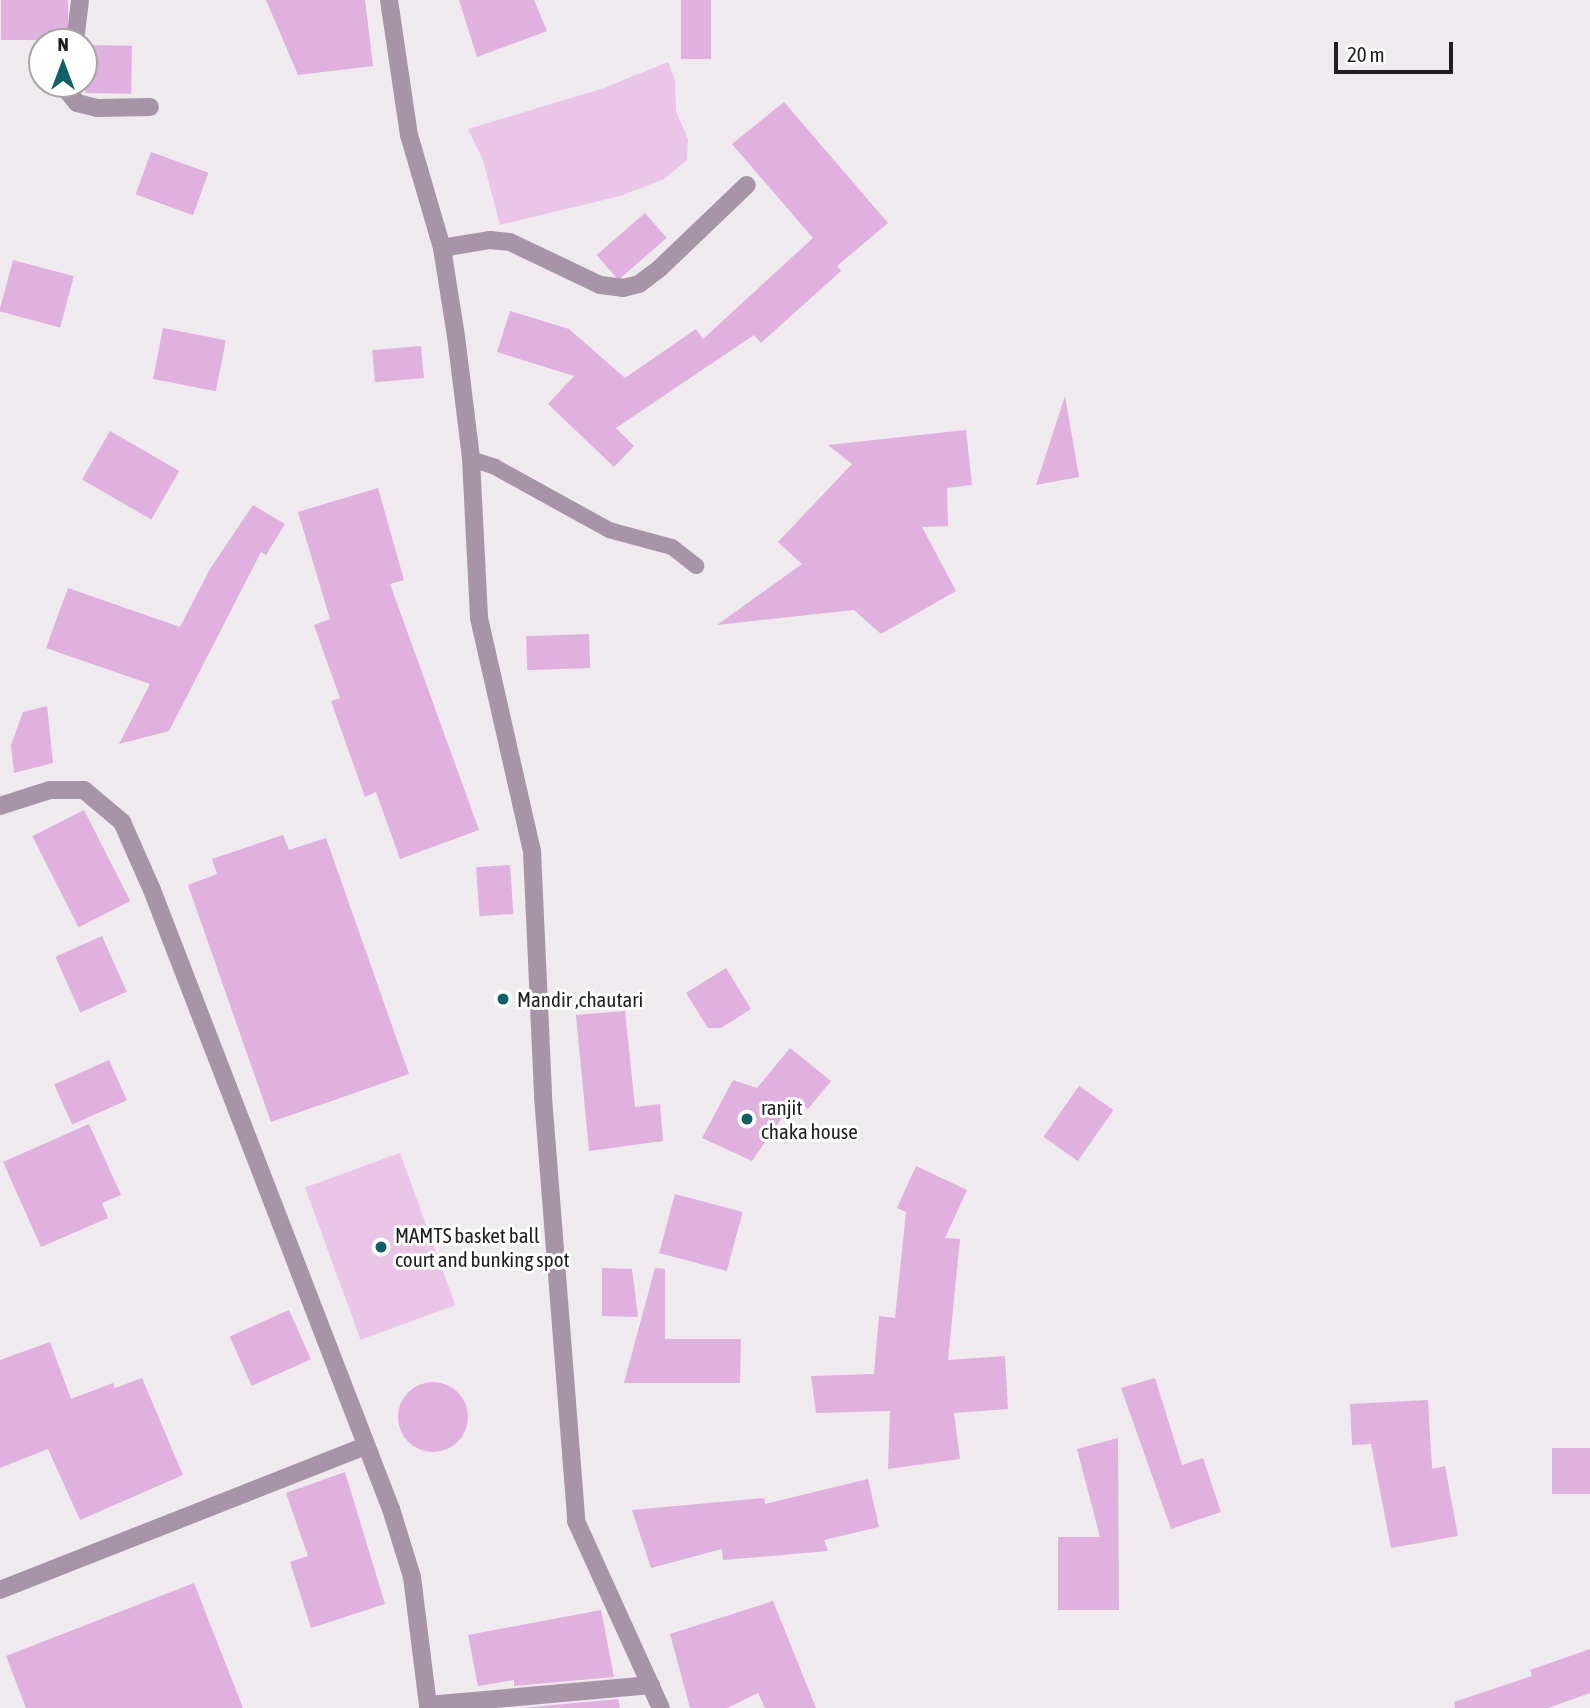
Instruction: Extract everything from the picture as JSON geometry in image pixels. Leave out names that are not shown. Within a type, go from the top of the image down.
[{"type":"street","points":[[77,28],[80,0]]},
{"type":"street","points":[[389,0],[408,135],[442,248],[471,459],[479,618],[532,851],[542,1097],[576,1521],[661,1708]]},
{"type":"street","points":[[73,98],[77,103],[150,107]]},
{"type":"street","points":[[442,248],[491,240],[510,242],[600,285],[623,288],[639,284],[660,268],[747,185]]},
{"type":"street","points":[[0,806],[50,790],[84,790],[122,822],[259,1163],[366,1446],[412,1577],[428,1706],[651,1685]]},
{"type":"street","points":[[0,1590],[366,1446]]},
{"type":"lane","points":[[471,459],[495,467],[609,530],[672,547],[696,566]]},
{"type":"shaded area","points":[[668,62],[675,80],[676,111],[688,139],[687,160],[664,179],[620,196],[500,225],[483,160],[468,129],[604,88]]},
{"type":"shaded area","name":"MAMTS basket ball court and bunking spot","points":[[400,1153],[455,1305],[360,1340],[305,1188]]},
{"type":"building","points":[[1,0],[68,0],[68,28],[28,28],[28,40],[1,40]]},
{"type":"building","points":[[266,0],[365,0],[373,66],[298,75]]},
{"type":"building","points":[[459,0],[534,0],[547,31],[477,57]]},
{"type":"building","points":[[681,0],[711,0],[711,59],[681,59]]},
{"type":"building","points":[[98,45],[132,46],[131,94],[98,93]]},
{"type":"building","points":[[784,102],[888,223],[837,266],[841,271],[761,343],[754,335],[616,428],[634,446],[614,467],[548,404],[574,376],[497,352],[510,311],[569,329],[625,378],[696,329],[703,339],[813,238],[732,144]]},
{"type":"building","points":[[151,152],[208,173],[193,215],[136,194]]},
{"type":"building","points":[[645,213],[667,238],[618,280],[597,255]]},
{"type":"building","points":[[13,260],[74,276],[60,327],[0,311]]},
{"type":"building","points":[[163,328],[226,340],[216,391],[153,379]]},
{"type":"building","points":[[421,346],[424,378],[375,382],[372,350]]},
{"type":"building","points":[[1065,396],[1079,477],[1036,485]]},
{"type":"building","points":[[966,430],[972,485],[947,488],[948,526],[922,527],[956,591],[881,634],[854,610],[717,625],[802,564],[778,542],[852,464],[828,445]]},
{"type":"building","points":[[110,431],[179,471],[151,519],[82,479]]},
{"type":"building","points":[[378,488],[404,580],[390,584],[479,830],[400,859],[376,792],[365,797],[331,701],[340,698],[314,625],[330,619],[298,512]]},
{"type":"building","points":[[253,505],[285,524],[266,555],[261,552],[169,731],[119,744],[150,684],[46,648],[68,588],[180,627],[210,569]]},
{"type":"building","points":[[589,634],[590,668],[527,670],[526,636]]},
{"type":"building","points":[[47,706],[53,763],[14,773],[11,745],[23,712]]},
{"type":"building","points":[[84,810],[130,901],[79,927],[32,836]]},
{"type":"building","points":[[283,835],[289,850],[326,838],[409,1074],[271,1122],[188,885],[217,874],[212,859]]},
{"type":"building","points":[[510,865],[513,914],[480,916],[476,867]]},
{"type":"building","points":[[102,936],[127,992],[80,1012],[55,957]]},
{"type":"building","points":[[726,968],[751,1009],[721,1028],[708,1028],[686,993]]},
{"type":"building","points":[[625,1011],[635,1107],[660,1104],[663,1141],[589,1151],[576,1015]]},
{"type":"building","name":"ranjit chaka house","points":[[790,1048],[831,1081],[808,1109],[795,1099],[752,1161],[702,1138],[733,1080],[757,1088]]},
{"type":"building","points":[[109,1060],[127,1100],[72,1125],[54,1084]]},
{"type":"building","points":[[1079,1086],[1113,1110],[1078,1161],[1043,1137]]},
{"type":"building","points":[[89,1124],[121,1195],[102,1203],[108,1218],[41,1247],[3,1162]]},
{"type":"building","points":[[916,1166],[967,1190],[945,1238],[960,1239],[948,1360],[1005,1356],[1008,1409],[954,1413],[960,1459],[888,1469],[890,1411],[816,1413],[811,1376],[874,1374],[879,1316],[895,1318],[906,1212],[897,1208]]},
{"type":"building","points":[[675,1194],[743,1212],[727,1271],[659,1253]]},
{"type":"building","points":[[602,1268],[632,1269],[638,1317],[602,1316]]},
{"type":"building","points":[[655,1268],[665,1269],[665,1339],[741,1339],[740,1383],[624,1383]]},
{"type":"building","points":[[289,1310],[311,1359],[252,1386],[230,1336]]},
{"type":"building","points":[[50,1342],[71,1399],[113,1383],[115,1388],[142,1378],[183,1475],[80,1520],[48,1449],[0,1468],[0,1360]]},
{"type":"building","points":[[1155,1378],[1182,1465],[1203,1458],[1221,1512],[1171,1529],[1121,1388]]},
{"type":"building","points":[[426,1382],[440,1382],[453,1388],[462,1397],[468,1417],[466,1430],[458,1442],[440,1452],[426,1452],[413,1446],[404,1437],[398,1424],[398,1410],[404,1397],[413,1388]]},
{"type":"building","points":[[1428,1400],[1432,1469],[1445,1466],[1458,1536],[1391,1548],[1371,1444],[1352,1445],[1350,1404]]},
{"type":"building","points":[[1118,1438],[1119,1610],[1058,1610],[1058,1537],[1100,1537],[1077,1449]]},
{"type":"building","points":[[1552,1448],[1590,1448],[1590,1494],[1552,1494]]},
{"type":"building","points":[[345,1472],[385,1604],[311,1628],[290,1562],[308,1556],[286,1493]]},
{"type":"building","points":[[868,1479],[879,1527],[824,1540],[828,1551],[723,1560],[722,1549],[651,1568],[632,1510],[764,1498],[765,1504]]},
{"type":"building","points":[[194,1583],[243,1708],[26,1708],[6,1656]]},
{"type":"building","points":[[773,1601],[816,1708],[765,1708],[758,1693],[727,1708],[690,1708],[670,1634]]},
{"type":"building","points":[[601,1610],[614,1677],[514,1686],[514,1680],[478,1686],[468,1635]]},
{"type":"building","points":[[1590,1649],[1590,1693],[1548,1708],[1455,1708],[1454,1702],[1532,1676],[1530,1670]]},
{"type":"building","points":[[618,1699],[620,1708],[522,1708]]},
{"type":"place","name":"Mandir ,chautari","points":[[503,999]]},
{"type":"place","name":"ranjit chaka house","points":[[747,1119]]},
{"type":"place","name":"MAMTS basket ball court and bunking spot","points":[[381,1247]]}]
